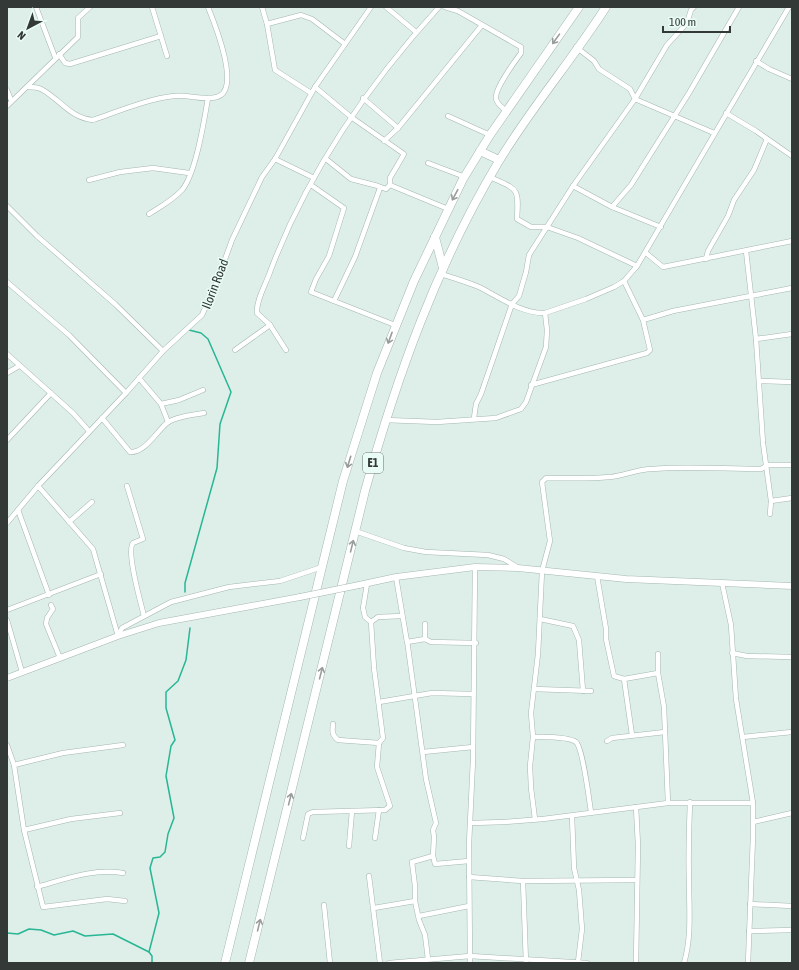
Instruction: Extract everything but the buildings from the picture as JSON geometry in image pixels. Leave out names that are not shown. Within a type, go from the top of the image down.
[{"type":"highway","name":"E1","points":[[225,963],[343,481],[377,373],[395,325],[448,209],[465,177],[506,111],[579,7]]},
{"type":"highway","name":"E1","points":[[249,963],[355,531],[385,420],[418,326],[442,271],[499,160],[602,8]]},
{"type":"highway","points":[[480,151],[499,160]]},
{"type":"highway","points":[[435,237],[442,271]]},
{"type":"main road","points":[[7,678],[118,636],[159,623],[367,584],[396,577],[475,567],[518,568],[597,576],[792,586]]},
{"type":"street","points":[[36,7],[57,56],[65,63],[70,64],[161,36]]},
{"type":"street","points":[[7,106],[11,100],[28,87],[57,56],[78,37],[78,18],[90,7]]},
{"type":"street","points":[[152,7],[167,56]]},
{"type":"street","points":[[28,87],[40,89],[68,111],[85,119],[93,120],[168,97],[181,95],[208,98],[221,95],[225,91],[227,69],[221,38],[208,7]]},
{"type":"street","points":[[262,7],[267,24],[275,70],[311,93]]},
{"type":"street","name":"Ilorin Road","points":[[7,523],[38,486],[126,393],[163,351],[205,311],[232,240],[262,177],[275,159],[311,93],[371,7]]},
{"type":"street","points":[[386,7],[416,32]]},
{"type":"street","points":[[286,350],[270,325],[259,316],[256,309],[277,253],[310,185],[363,98],[416,32],[439,7]]},
{"type":"street","points":[[445,7],[458,11],[521,47],[521,53],[508,70],[496,96],[498,104],[506,111]]},
{"type":"street","points":[[612,207],[631,184],[674,116],[739,7]]},
{"type":"street","points":[[442,271],[512,304],[530,311],[545,313],[586,299],[624,281],[646,253],[714,133],[789,7]]},
{"type":"street","points":[[474,418],[476,404],[481,394],[512,304],[519,296],[529,255],[574,186],[635,99],[667,45],[687,23],[691,8]]},
{"type":"street","points":[[267,24],[301,15],[312,19],[345,44]]},
{"type":"street","points":[[384,142],[398,128],[482,25]]},
{"type":"street","points":[[576,47],[594,61],[599,69],[630,89],[635,99],[714,133]]},
{"type":"street","points":[[756,61],[769,69],[792,79]]},
{"type":"street","points":[[315,87],[384,142],[404,154],[390,178],[390,185],[386,189],[351,179],[326,159]]},
{"type":"street","points":[[7,90],[11,100]]},
{"type":"street","points":[[149,214],[175,197],[183,189],[199,144],[208,98]]},
{"type":"street","points":[[363,98],[398,128]]},
{"type":"street","points":[[726,113],[792,156]]},
{"type":"street","points":[[448,116],[490,135]]},
{"type":"street","points":[[706,259],[708,251],[728,216],[734,200],[754,170],[767,139]]},
{"type":"street","points":[[275,159],[314,178]]},
{"type":"street","points":[[428,163],[465,177]]},
{"type":"street","points":[[89,180],[120,172],[153,168],[189,173]]},
{"type":"street","points":[[490,177],[516,191],[518,199],[517,219],[531,227],[547,227],[578,238],[637,266]]},
{"type":"street","points":[[310,185],[344,208],[329,256],[316,279],[311,292],[395,325]]},
{"type":"street","points":[[390,185],[448,209]]},
{"type":"street","points":[[574,186],[612,207],[661,227]]},
{"type":"street","points":[[334,301],[355,257],[381,191],[380,188]]},
{"type":"street","points":[[7,206],[37,236],[118,307],[163,351]]},
{"type":"street","points":[[646,253],[663,267],[792,241]]},
{"type":"street","points":[[746,251],[760,381],[763,443],[768,466],[771,501],[770,514]]},
{"type":"street","points":[[531,385],[647,353],[651,347],[643,320],[624,281]]},
{"type":"street","points":[[7,282],[69,335],[126,393]]},
{"type":"street","points":[[643,320],[673,310],[792,288]]},
{"type":"street","points":[[385,420],[437,422],[474,418],[496,418],[521,409],[526,402],[546,347],[547,330],[545,313]]},
{"type":"street","points":[[235,350],[270,325]]},
{"type":"street","points":[[756,338],[792,334]]},
{"type":"street","points":[[7,354],[73,413],[89,431]]},
{"type":"street","points":[[7,373],[19,366]]},
{"type":"street","points":[[139,378],[161,404],[168,422]]},
{"type":"street","points":[[760,381],[792,382]]},
{"type":"street","points":[[161,404],[179,400],[203,390]]},
{"type":"street","points":[[7,440],[51,393]]},
{"type":"street","points":[[102,418],[130,452],[140,449],[168,422],[204,412]]},
{"type":"street","points":[[535,819],[530,766],[532,737],[531,713],[540,619],[542,571],[550,542],[542,482],[546,478],[572,480],[612,477],[652,468],[712,467],[761,469],[768,466],[792,465]]},
{"type":"street","points":[[38,486],[93,549],[118,636]]},
{"type":"street","points":[[127,486],[143,539],[133,542],[131,548],[135,576],[144,616]]},
{"type":"street","points":[[771,501],[792,498]]},
{"type":"street","points":[[69,522],[85,510],[92,502]]},
{"type":"street","points":[[18,510],[48,595]]},
{"type":"street","points":[[355,531],[404,548],[426,552],[488,556],[504,559],[518,568]]},
{"type":"street","points":[[118,636],[122,628],[171,602],[229,587],[280,581],[322,567]]},
{"type":"street","points":[[470,963],[469,861],[473,748],[473,694],[476,643],[475,567]]},
{"type":"street","points":[[7,610],[101,574]]},
{"type":"street","points":[[597,576],[614,676],[624,679],[658,673]]},
{"type":"street","points":[[396,577],[416,696],[426,778],[436,823],[433,830],[434,837],[432,856],[435,864],[469,861]]},
{"type":"street","points":[[722,583],[730,625],[736,699],[743,737],[745,764],[753,803],[748,963]]},
{"type":"street","points":[[302,838],[308,814],[313,812],[379,810],[389,809],[390,806],[377,767],[379,742],[383,738],[374,668],[371,622],[365,617],[363,608],[367,584]]},
{"type":"street","points":[[51,605],[53,609],[47,618],[46,624],[60,658]]},
{"type":"street","points":[[371,622],[378,617],[386,616],[393,618],[402,616]]},
{"type":"street","points":[[540,619],[573,626],[579,640],[583,690]]},
{"type":"street","points":[[7,620],[22,672]]},
{"type":"street","points":[[425,624],[426,639]]},
{"type":"street","points":[[407,640],[407,642],[426,639],[431,642],[476,643]]},
{"type":"street","points":[[732,653],[792,657]]},
{"type":"street","points":[[658,654],[658,673],[664,707],[668,803]]},
{"type":"street","points":[[624,679],[632,735]]},
{"type":"street","points":[[534,689],[591,691]]},
{"type":"street","points":[[379,702],[432,693],[473,694]]},
{"type":"street","points":[[333,724],[332,731],[338,740],[379,742]]},
{"type":"street","points":[[607,741],[612,738],[665,732]]},
{"type":"street","points":[[743,737],[792,732]]},
{"type":"street","points":[[532,737],[568,738],[575,742],[580,751],[591,812]]},
{"type":"street","points":[[7,745],[24,830],[43,907],[107,899],[124,901]]},
{"type":"street","points":[[11,762],[123,745]]},
{"type":"street","points":[[423,752],[473,748]]},
{"type":"street","points":[[684,963],[689,947],[691,907],[688,849],[690,802]]},
{"type":"street","points":[[471,823],[505,822],[572,816],[591,812],[668,803],[753,803]]},
{"type":"street","points":[[636,807],[638,844],[636,880],[636,963]]},
{"type":"street","points":[[375,838],[379,810]]},
{"type":"street","points":[[349,846],[352,812]]},
{"type":"street","points":[[24,830],[71,819],[120,813]]},
{"type":"street","points":[[753,822],[792,813]]},
{"type":"street","points":[[572,816],[574,868],[577,881],[582,929],[578,962]]},
{"type":"street","points":[[428,959],[425,935],[415,901],[412,862],[432,856]]},
{"type":"street","points":[[37,887],[93,872],[109,870],[123,872]]},
{"type":"street","points":[[369,876],[380,963]]},
{"type":"street","points":[[469,877],[524,881],[636,880]]},
{"type":"street","points":[[524,881],[526,961]]},
{"type":"street","points":[[374,908],[415,901]]},
{"type":"street","points":[[750,904],[792,906]]},
{"type":"street","points":[[324,905],[330,963]]},
{"type":"street","points":[[419,916],[469,906]]},
{"type":"street","points":[[749,931],[792,930]]},
{"type":"street","points":[[389,963],[470,956],[506,961],[587,963]]},
{"type":"waterway","points":[[185,592],[185,583],[217,468],[220,424],[231,392],[208,339],[201,333],[189,330]]},
{"type":"waterway","points":[[149,952],[159,913],[150,868],[153,858],[160,857],[165,852],[168,834],[174,818],[166,776],[171,746],[175,740],[166,708],[166,692],[178,681],[186,660],[190,628]]},
{"type":"waterway","points":[[7,933],[18,934],[29,929],[41,930],[54,935],[73,931],[85,936],[113,934],[149,952],[152,956],[152,963]]}]
